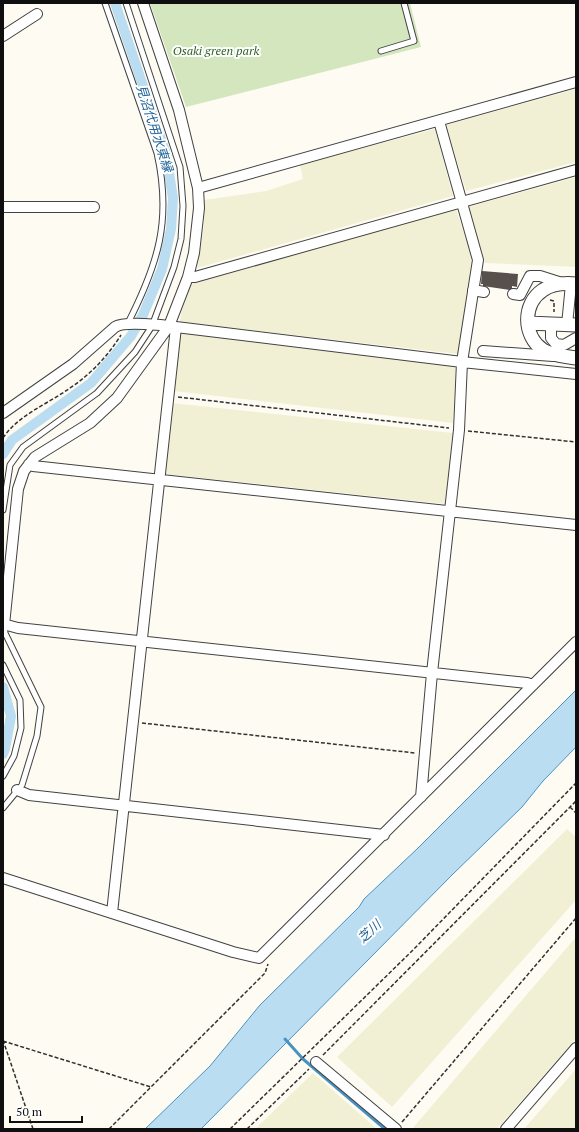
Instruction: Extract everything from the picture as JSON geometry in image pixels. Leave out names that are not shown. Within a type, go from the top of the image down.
[{"type":"street","points":[[112,913],[168,396],[172,326],[188,277],[197,230],[198,188],[179,110],[143,3]]},
{"type":"street","points":[[3,36],[37,14]]},
{"type":"street","points":[[198,188],[576,82]]},
{"type":"street","points":[[421,796],[432,673],[459,430],[462,362],[478,291],[478,260],[439,121]]},
{"type":"street","points":[[188,277],[195,277],[576,170]]},
{"type":"street","points":[[3,207],[94,207]]},
{"type":"street","points":[[513,294],[520,294],[530,276],[540,276],[570,284]]},
{"type":"street","points":[[528,323],[572,325],[566,303],[570,284]]},
{"type":"street","points":[[559,356],[543,350],[530,334],[528,323],[531,303],[544,290],[570,284]]},
{"type":"street","points":[[3,413],[73,364],[119,324],[172,326],[462,362],[576,374]]},
{"type":"street","points":[[552,324],[551,338],[556,344],[564,345],[576,338]]},
{"type":"street","points":[[172,326],[108,408],[90,422],[35,457],[24,471],[18,489],[3,624],[18,628],[533,685]]},
{"type":"street","points":[[483,351],[532,356],[559,356],[576,358]]},
{"type":"street","points":[[29,464],[33,466],[576,525]]},
{"type":"street","points":[[3,878],[233,952],[258,958],[265,953],[384,835],[421,796],[576,642]]},
{"type":"street","points":[[17,790],[29,795],[384,835]]},
{"type":"street","points":[[506,1129],[576,1048]]},
{"type":"street","points":[[316,1062],[396,1129]]},
{"type":"lane","points":[[105,3],[157,153],[162,176],[164,199],[161,237],[153,267],[144,293],[129,324]]},
{"type":"lane","points":[[3,510],[10,465],[23,447],[97,393],[135,352],[150,326],[174,267],[181,239],[184,206],[180,167],[126,3]]},
{"type":"lane","points":[[381,51],[414,41],[404,3]]},
{"type":"lane","points":[[3,624],[5,633],[41,707],[37,736],[22,785],[3,808]]},
{"type":"lane","points":[[3,665],[20,700],[21,728],[14,756],[3,776]]},
{"type":"path","points":[[545,300],[554,301],[552,324]]},
{"type":"path","points":[[3,438],[7,432],[23,418],[70,388],[99,365],[122,335]]},
{"type":"path","points":[[168,396],[576,442]]},
{"type":"path","points":[[133,722],[425,754]]},
{"type":"path","points":[[230,1129],[413,950],[576,783]]},
{"type":"path","points":[[316,1062],[576,801]]},
{"type":"path","points":[[570,807],[576,813]]},
{"type":"path","points":[[396,1129],[576,918]]},
{"type":"path","points":[[109,1129],[265,973],[268,966],[265,953]]},
{"type":"path","points":[[3,1041],[151,1087]]},
{"type":"path","points":[[3,1041],[33,1129]]},
{"type":"path","points":[[247,1129],[308,1070]]},
{"type":"shaded area","points":[[576,89],[576,162],[466,191],[446,125]]},
{"type":"shaded area","points":[[435,129],[453,196],[197,268],[204,225],[204,200],[266,191],[303,179],[300,165]]},
{"type":"shaded area","points":[[576,177],[576,267],[485,263],[468,207]]},
{"type":"shaded area","points":[[456,209],[472,257],[458,354],[180,322],[181,313],[191,284]]},
{"type":"shaded area","points":[[182,333],[456,365],[453,423],[173,391],[179,337]]},
{"type":"shaded area","points":[[172,403],[453,433],[445,504],[164,474]]},
{"type":"shaded area","points":[[567,829],[576,837],[576,900],[392,1107],[337,1057]]},
{"type":"shaded area","points":[[576,937],[576,1038],[497,1129],[412,1129]]},
{"type":"shaded area","points":[[576,1069],[576,1129],[524,1129]]},
{"type":"shaded area","points":[[313,1073],[377,1129],[255,1129]]},
{"type":"green space","name":"Osaki green park","points":[[150,3],[410,3],[421,47],[186,107]]},
{"type":"water","name":"芝川","points":[[576,690],[576,747],[543,781],[522,807],[452,875],[201,1129],[145,1129],[210,1066],[260,1005],[359,907],[364,899],[418,848]]},
{"type":"building","points":[[482,271],[518,274],[517,287],[512,286],[512,288],[517,289],[516,291],[483,286],[483,284],[481,284]]},
{"type":"waterway","name":"見沼代用水東縁","points":[[3,454],[12,440],[91,383],[131,336],[143,315],[162,269],[171,229],[173,198],[166,154],[115,3]]},
{"type":"waterway","name":"見沼代用水東縁","points":[[3,687],[11,716],[3,754]]},
{"type":"waterway","points":[[285,1039],[303,1059],[385,1129]]}]
